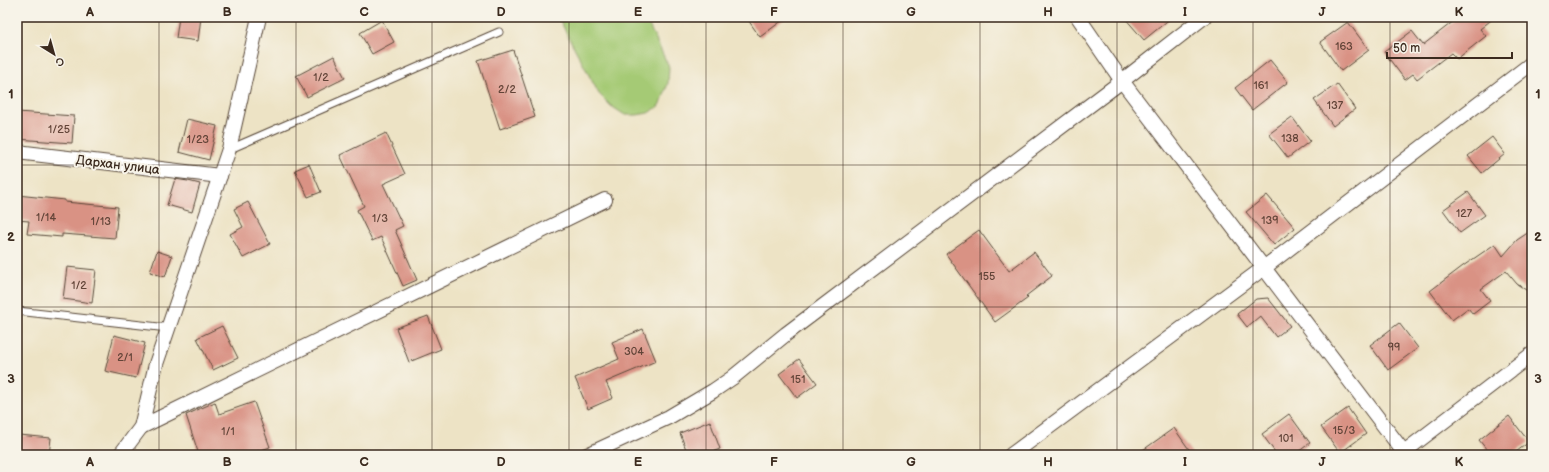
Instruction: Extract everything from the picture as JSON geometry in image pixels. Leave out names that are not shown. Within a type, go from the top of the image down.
[{"type":"street","points":[[120,455],[141,427],[156,364],[229,149],[259,17]]},
{"type":"street","points":[[1078,17],[1122,80],[1265,267],[1403,454],[1532,354]]},
{"type":"street","points":[[587,455],[669,417],[732,378],[786,334],[1204,17]]},
{"type":"street","points":[[1011,455],[1265,267],[1532,62]]},
{"type":"street","name":"Дархан улица","points":[[17,152],[220,176]]},
{"type":"street","points":[[141,427],[605,200]]},
{"type":"lane","points":[[229,149],[499,32]]},
{"type":"lane","points":[[17,311],[168,328]]},
{"type":"green space","points":[[558,17],[645,17],[669,67],[668,83],[658,107],[648,113],[625,115],[611,106],[599,94]]},
{"type":"building","points":[[179,17],[201,17],[198,41],[176,38]]},
{"type":"building","points":[[746,17],[787,17],[760,37]]},
{"type":"building","points":[[1124,17],[1172,17],[1144,40]]},
{"type":"building","points":[[1459,17],[1495,17],[1480,29],[1486,36],[1457,59],[1451,53],[1417,79],[1413,74],[1405,80],[1384,52],[1412,31],[1423,45]]},
{"type":"building","points":[[382,20],[394,42],[372,54],[360,33]]},
{"type":"building","points":[[1348,22],[1369,50],[1341,71],[1320,42]]},
{"type":"building","points":[[513,50],[535,117],[500,129],[478,61]]},
{"type":"building","points":[[334,56],[345,78],[307,97],[296,76]]},
{"type":"building","points":[[1270,60],[1288,82],[1252,110],[1235,88]]},
{"type":"building","points":[[1337,84],[1355,109],[1333,126],[1314,100]]},
{"type":"building","points":[[17,112],[74,116],[72,143],[17,139]]},
{"type":"building","points":[[1292,117],[1310,141],[1288,158],[1269,134]]},
{"type":"building","points":[[187,119],[217,126],[209,160],[179,152]]},
{"type":"building","points":[[386,133],[405,174],[383,184],[403,226],[395,230],[417,280],[403,286],[381,237],[372,241],[357,210],[364,206],[340,155]]},
{"type":"building","points":[[1492,137],[1505,154],[1482,173],[1468,156]]},
{"type":"building","points":[[309,164],[321,192],[308,197],[295,170]]},
{"type":"building","points":[[175,179],[200,184],[192,212],[167,205]]},
{"type":"building","points":[[1468,192],[1485,215],[1460,233],[1443,210]]},
{"type":"building","points":[[17,195],[65,200],[65,202],[118,207],[115,238],[62,234],[62,237],[27,234],[29,221],[17,220]]},
{"type":"building","points":[[1267,195],[1295,228],[1274,245],[1246,212]]},
{"type":"building","points":[[248,202],[270,244],[243,258],[230,234],[243,227],[234,209]]},
{"type":"building","points":[[979,230],[1009,271],[1034,252],[1052,276],[1026,296],[1028,298],[995,322],[946,254]]},
{"type":"building","points":[[1532,230],[1532,294],[1517,284],[1506,271],[1481,289],[1490,301],[1473,314],[1468,308],[1452,320],[1430,291],[1495,244],[1503,256],[1517,240]]},
{"type":"building","points":[[157,251],[172,256],[165,277],[150,272]]},
{"type":"building","points":[[67,267],[96,270],[92,303],[63,299]]},
{"type":"building","points":[[1268,298],[1290,326],[1276,337],[1260,316],[1247,327],[1237,314],[1256,299]]},
{"type":"building","points":[[428,316],[441,349],[409,362],[396,328]]},
{"type":"building","points":[[1399,323],[1418,348],[1388,370],[1370,345]]},
{"type":"building","points":[[222,326],[238,358],[213,370],[197,338]]},
{"type":"building","points":[[643,329],[656,361],[606,382],[613,398],[588,409],[575,378],[619,359],[612,342]]},
{"type":"building","points":[[114,335],[145,343],[136,378],[105,371]]},
{"type":"building","points":[[799,359],[817,383],[797,398],[779,374]]},
{"type":"building","points":[[215,402],[219,414],[254,402],[270,447],[247,455],[199,455],[186,415]]},
{"type":"building","points":[[1348,408],[1366,434],[1340,453],[1321,427]]},
{"type":"building","points":[[1289,414],[1310,443],[1294,455],[1277,455],[1262,434]]},
{"type":"building","points":[[1509,416],[1529,442],[1512,455],[1491,455],[1479,440]]},
{"type":"building","points":[[710,421],[720,449],[704,455],[688,455],[680,433]]},
{"type":"building","points":[[1174,428],[1193,455],[1136,455]]},
{"type":"building","points":[[19,435],[51,438],[49,455],[17,455]]}]
